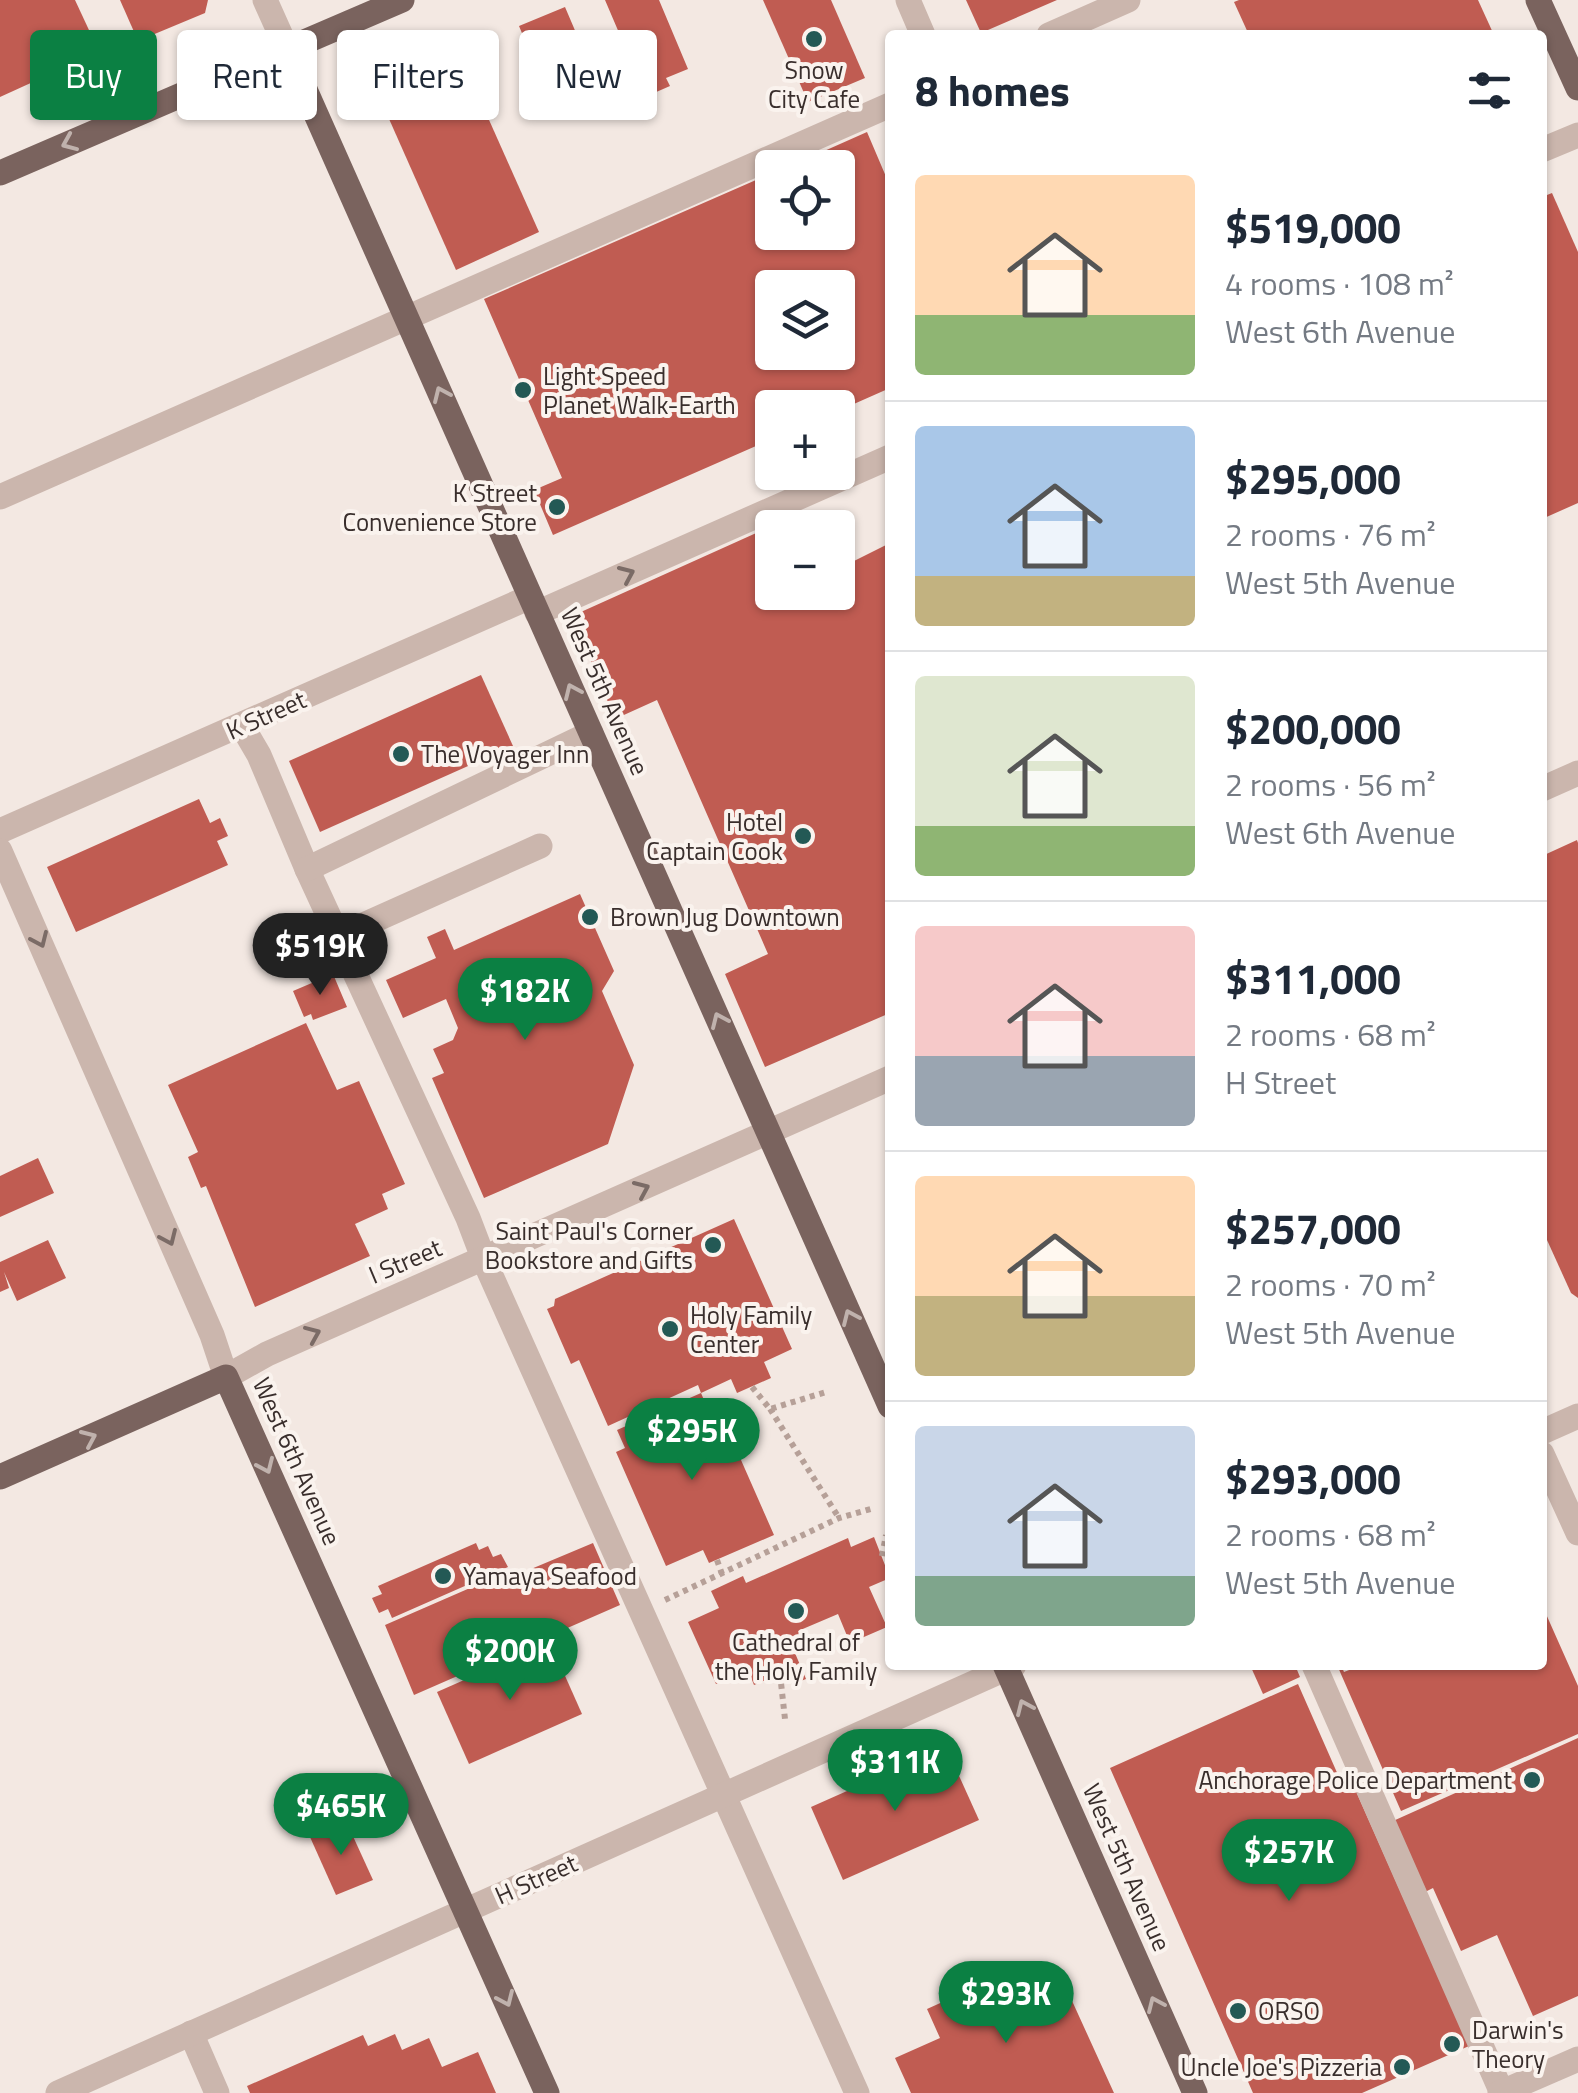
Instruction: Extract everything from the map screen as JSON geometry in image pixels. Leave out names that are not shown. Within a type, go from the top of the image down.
[{"type":"main road","points":[[317,36],[402,0]]},
{"type":"main road","points":[[1538,0],[1578,88]]},
{"type":"main road","points":[[0,173],[177,97]]},
{"type":"main road","name":"West 5th Avenue","points":[[317,116],[885,1395]]},
{"type":"main road","name":"I Street","points":[[0,1478],[226,1377]]},
{"type":"main road","name":"West 6th Avenue","points":[[226,1377],[548,2093]]},
{"type":"main road","name":"West 5th Avenue","points":[[1011,1670],[1195,2093]]},
{"type":"street","name":"West 5th Avenue","points":[[264,0],[278,30]]},
{"type":"street","points":[[908,0],[921,30]]},
{"type":"street","points":[[1059,30],[1128,0]]},
{"type":"street","points":[[0,497],[885,107]]},
{"type":"street","points":[[1547,148],[1578,134]]},
{"type":"street","name":"K Street","points":[[0,830],[885,458]]},
{"type":"street","points":[[242,726],[260,755],[307,869],[468,1218],[857,2093]]},
{"type":"street","points":[[307,869],[591,733]]},
{"type":"street","points":[[1547,787],[1578,773]]},
{"type":"street","points":[[340,936],[540,846]]},
{"type":"street","name":"West 6th Avenue","points":[[0,851],[212,1335],[226,1377]]},
{"type":"street","name":"I Street","points":[[226,1377],[267,1354],[885,1080]]},
{"type":"street","points":[[1547,1430],[1578,1416]]},
{"type":"street","points":[[1547,1465],[1578,1533]]},
{"type":"street","name":"H Street","points":[[58,2093],[1000,1670]]},
{"type":"street","points":[[1316,1670],[1501,2093],[1578,2059]]},
{"type":"street","points":[[191,2034],[217,2093]]},
{"type":"path","points":[[752,1387],[839,1518]]},
{"type":"path","points":[[770,1410],[826,1392]]},
{"type":"path","points":[[666,1600],[839,1518],[874,1508]]},
{"type":"path","points":[[882,1556],[885,1541]]},
{"type":"path","points":[[717,1560],[722,1574]]},
{"type":"path","points":[[780,1674],[785,1718]]},
{"type":"building","points":[[0,0],[75,0],[89,30],[30,30],[30,83],[0,97]]},
{"type":"building","points":[[120,0],[208,0],[205,13],[157,33],[133,30]]},
{"type":"building","points":[[605,0],[659,0],[688,69],[666,78],[670,86],[657,92],[657,30],[618,30]]},
{"type":"building","name":"Snow City Cafe","points":[[763,0],[831,0],[865,78],[808,102]]},
{"type":"building","points":[[966,0],[1057,0],[988,30],[980,30]]},
{"type":"building","points":[[1478,0],[1492,30],[1247,30],[1234,2]]},
{"type":"building","points":[[565,7],[575,30],[521,30],[519,26]]},
{"type":"building","points":[[390,120],[489,120],[539,232],[456,270]]},
{"type":"building","points":[[867,132],[885,174],[885,390],[855,403],[855,390],[755,390],[755,446],[553,535],[534,490],[562,478],[484,299],[755,180],[755,250],[855,250],[855,150],[826,150]]},
{"type":"building","points":[[1552,193],[1578,252],[1578,503],[1547,517],[1547,195]]},
{"type":"building","name":"Hotel Captain Cook","points":[[755,534],[755,610],[855,610],[855,560],[885,546],[885,1015],[765,1067],[725,974],[768,954],[657,700],[615,719],[572,616]]},
{"type":"building","name":"The Voyager Inn","points":[[481,675],[513,746],[320,832],[289,761]]},
{"type":"building","points":[[199,799],[210,823],[220,818],[228,836],[217,841],[228,865],[76,932],[47,867]]},
{"type":"building","points":[[1577,840],[1578,1298],[1571,1293],[1547,1240],[1547,854]]},
{"type":"building","points":[[580,894],[614,971],[602,991],[634,1065],[608,1144],[484,1198],[432,1078],[444,1073],[433,1049],[453,1040],[458,1028],[446,999],[403,1018],[386,980],[436,958],[427,937],[445,929],[454,950]]},
{"type":"building","points":[[333,974],[347,1007],[313,1020],[311,1014],[304,1017],[293,991]]},
{"type":"building","points":[[306,1023],[337,1090],[359,1081],[405,1184],[382,1194],[388,1209],[355,1224],[370,1256],[255,1307],[206,1186],[201,1188],[188,1157],[198,1152],[168,1085]]},
{"type":"building","points":[[38,1158],[54,1193],[0,1217],[0,1176]]},
{"type":"building","name":"Holy Family Center","points":[[734,1219],[792,1349],[764,1362],[771,1378],[737,1393],[731,1379],[701,1393],[698,1385],[608,1426],[579,1360],[571,1364],[547,1309],[554,1306],[555,1299]]},
{"type":"building","points":[[48,1240],[66,1278],[17,1301],[4,1272],[9,1288],[0,1292],[0,1262]]},
{"type":"building","points":[[701,1393],[710,1414],[719,1410],[774,1535],[709,1563],[703,1550],[666,1566],[616,1452],[625,1448],[617,1430]]},
{"type":"building","name":"Cathedral of the Holy Family","points":[[874,1537],[885,1565],[885,1580],[869,1587],[885,1628],[850,1643],[838,1614],[798,1631],[803,1641],[792,1646],[806,1679],[793,1684],[789,1675],[784,1678],[782,1673],[754,1685],[748,1670],[716,1684],[688,1622],[719,1608],[711,1591],[743,1576],[746,1583],[848,1538],[851,1547]]},
{"type":"building","name":"Yamaya Seafood","points":[[476,1543],[479,1550],[488,1546],[493,1557],[501,1554],[508,1567],[392,1618],[388,1609],[379,1613],[372,1598],[382,1594],[378,1586]]},
{"type":"building","points":[[593,1543],[620,1605],[414,1695],[385,1625],[509,1571],[512,1577]]},
{"type":"building","points":[[1547,1616],[1578,1686],[1578,1734],[1401,1811],[1339,1670],[1547,1670]]},
{"type":"building","points":[[550,1642],[582,1714],[469,1764],[437,1692]]},
{"type":"building","points":[[1252,1670],[1297,1670],[1300,1677],[1263,1694]]},
{"type":"building","points":[[1298,1684],[1346,1793],[1355,1789],[1469,2046],[1362,2093],[1253,2093],[1110,1768]]},
{"type":"building","points":[[1578,1738],[1578,1996],[1533,2016],[1497,1935],[1461,1951],[1433,1888],[1425,1892],[1393,1821]]},
{"type":"building","points":[[946,1747],[979,1820],[843,1880],[811,1807]]},
{"type":"building","points":[[346,1821],[373,1880],[336,1895],[310,1837]]},
{"type":"building","points":[[1000,1976],[1013,2004],[1063,1981],[1114,2093],[911,2093],[895,2058],[940,2038],[927,2009]]},
{"type":"building","points":[[395,2034],[402,2050],[429,2038],[442,2067],[478,2052],[496,2093],[250,2093],[247,2086],[363,2035],[368,2046]]},
{"type":"place","name":"Snow City Cafe","points":[[814,39]]},
{"type":"place","name":"Light Speed Planet Walk-Earth","points":[[523,390]]},
{"type":"place","name":"K Street Convenience Store","points":[[557,507]]},
{"type":"place","name":"The Voyager Inn","points":[[401,754]]},
{"type":"place","name":"Hotel Captain Cook","points":[[803,836]]},
{"type":"place","name":"Brown Jug Downtown","points":[[590,917]]},
{"type":"place","name":"Saint Paul's Corner Bookstore and Gifts","points":[[713,1245]]},
{"type":"place","name":"Holy Family Center","points":[[670,1329]]},
{"type":"place","name":"Yamaya Seafood","points":[[443,1576]]},
{"type":"place","name":"Cathedral of the Holy Family","points":[[796,1611]]},
{"type":"place","name":"Anchorage Police Department","points":[[1532,1780]]},
{"type":"place","name":"ORSO","points":[[1238,2011]]},
{"type":"place","name":"Darwin's Theory","points":[[1452,2044]]},
{"type":"place","name":"Uncle Joe's Pizzeria","points":[[1402,2067]]}]
